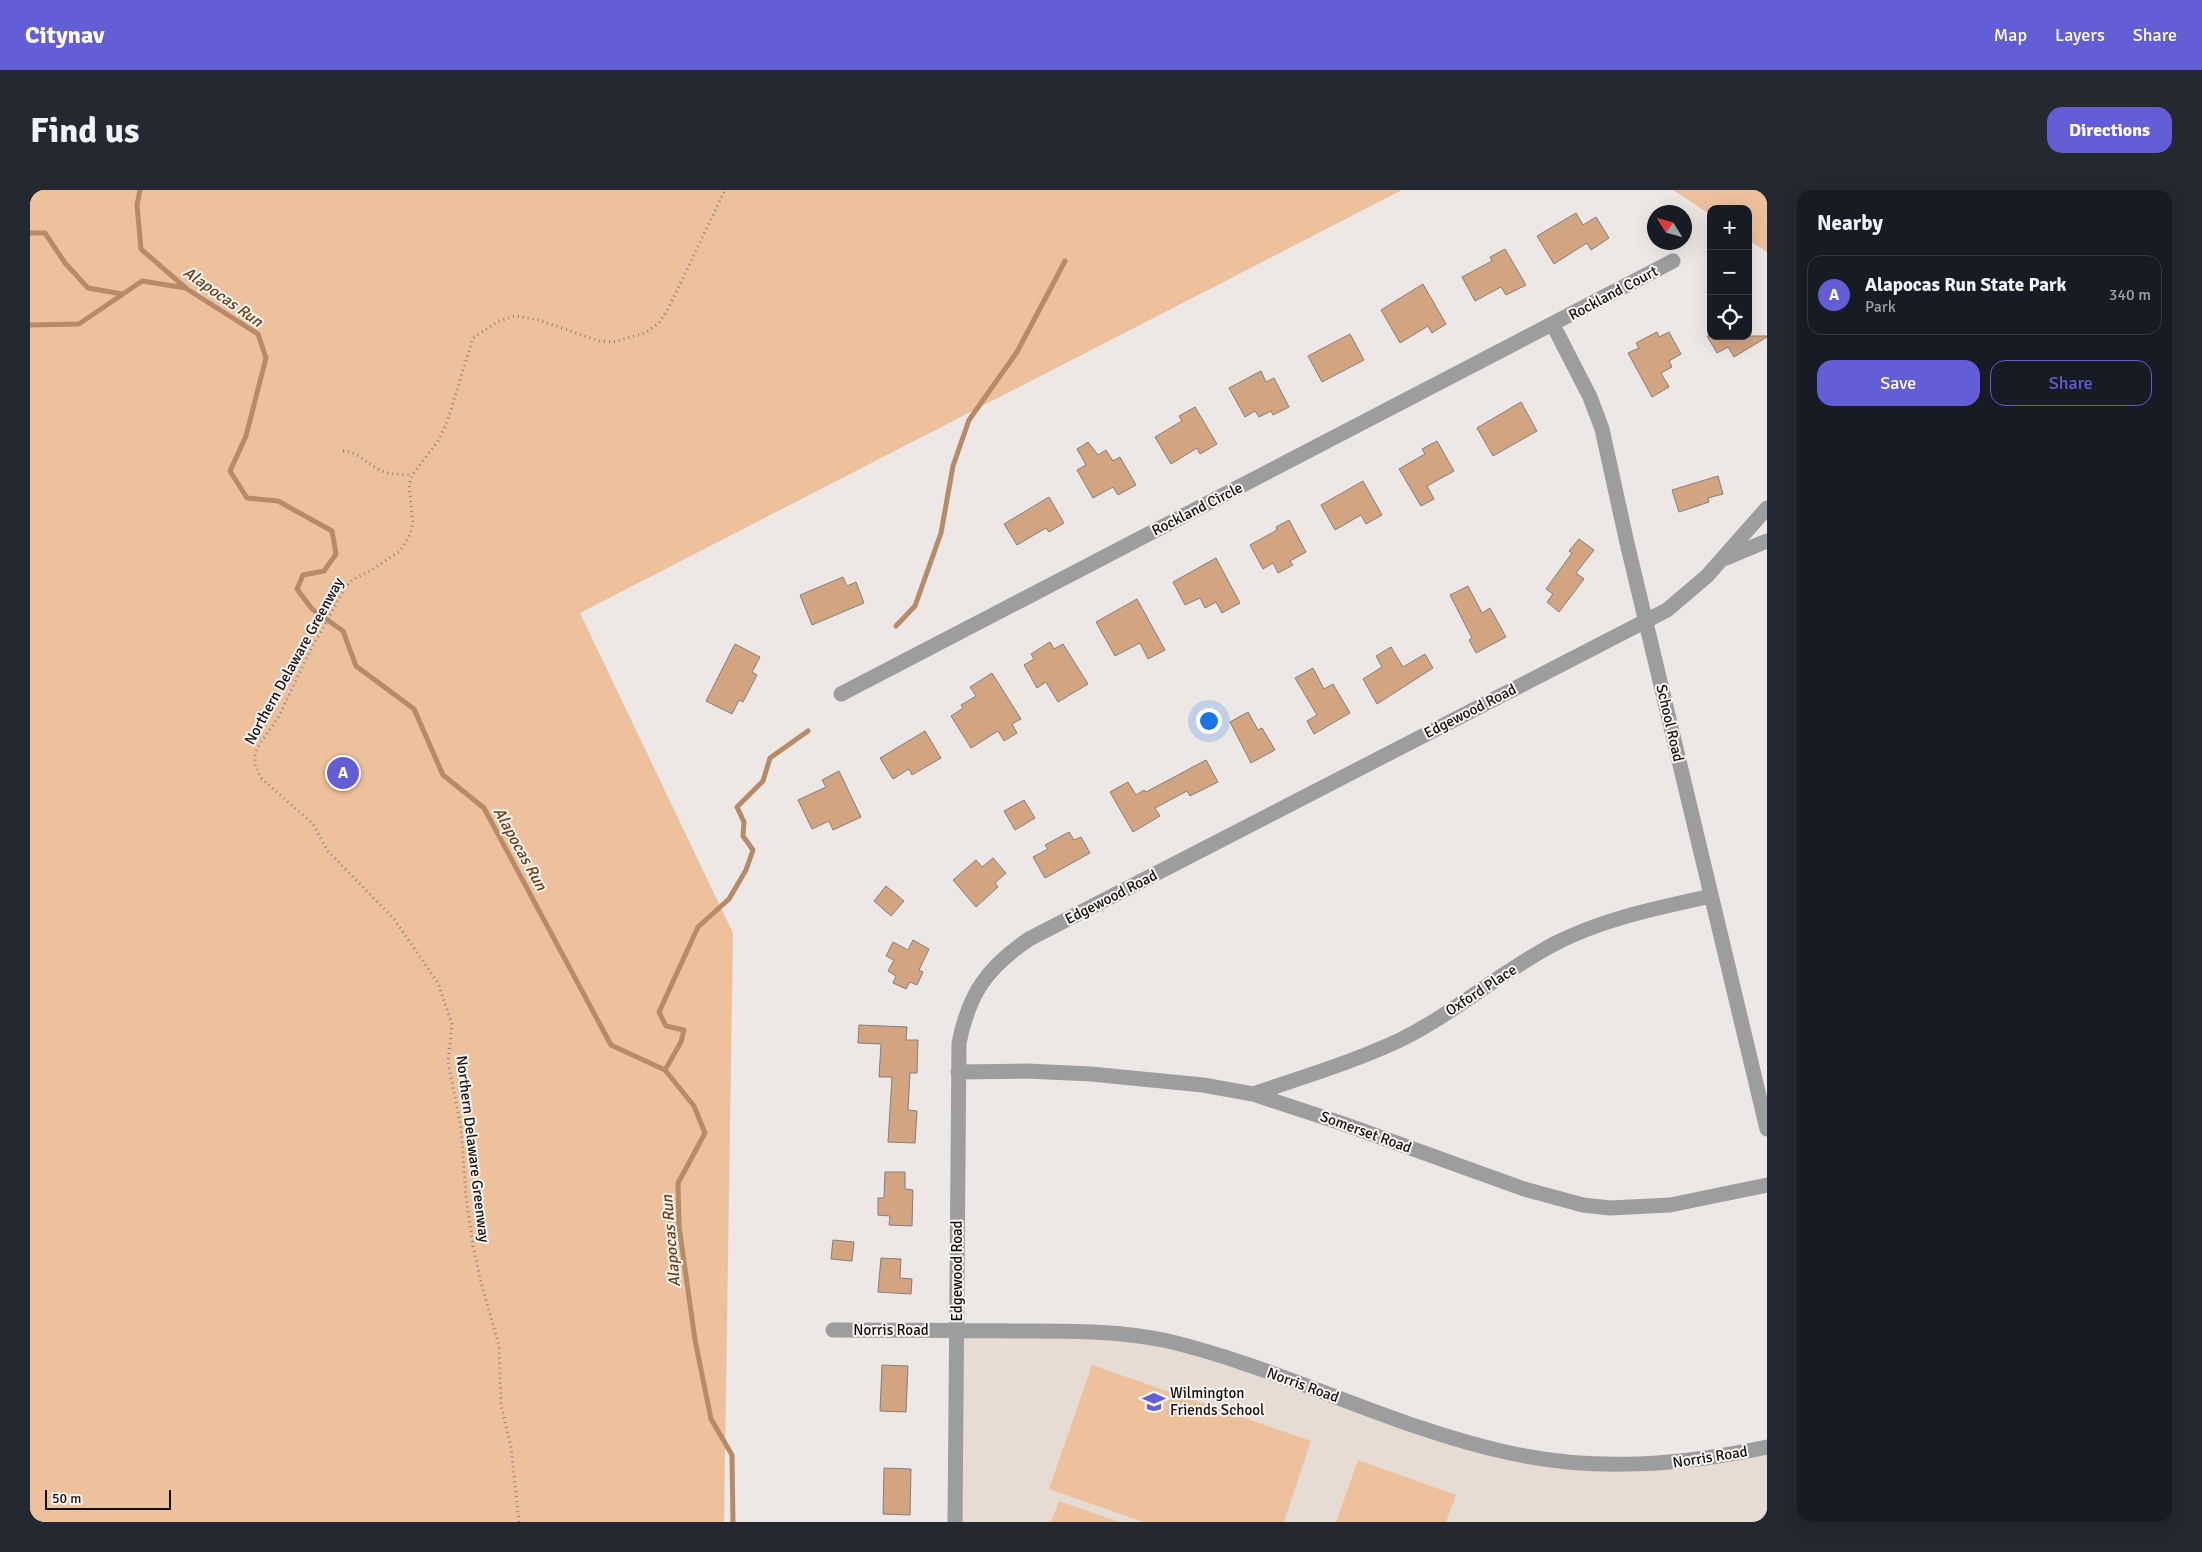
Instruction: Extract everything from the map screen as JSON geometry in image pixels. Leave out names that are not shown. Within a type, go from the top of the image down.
[{"type":"street","name":"Rockland Court","points":[[1553,325],[1673,261]]},
{"type":"street","name":"School Road","points":[[1553,325],[1590,397],[1602,429],[1767,1129]]},
{"type":"street","name":"Rockland Circle","points":[[841,694],[1553,325]]},
{"type":"street","name":"Edgewood Road","points":[[954,1522],[959,1043],[963,1024],[978,987],[991,970],[1001,960],[1029,940],[1667,610],[1687,595],[1722,560],[1767,508]]},
{"type":"street","name":"Edgewood Road","points":[[1722,560],[1767,541]]},
{"type":"street","name":"Oxford Place","points":[[1253,1094],[1364,1055],[1402,1038],[1462,1004],[1532,957],[1585,930],[1640,912],[1711,896]]},
{"type":"street","name":"Somerset Road","points":[[958,1072],[1091,1074],[1194,1084],[1253,1094],[1304,1110],[1524,1189],[1583,1205],[1618,1208],[1670,1205],[1767,1185]]},
{"type":"street","name":"Norris Road","points":[[833,1330],[1080,1331],[1166,1341],[1219,1355],[1454,1439],[1511,1454],[1540,1459],[1638,1465],[1702,1460],[1767,1447]]},
{"type":"path","points":[[343,451],[348,451],[358,456],[385,472],[412,475],[442,433],[472,338],[497,322],[515,316],[539,320],[599,341],[613,342],[644,334],[659,324],[725,190]]},
{"type":"path","name":"Northern Delaware Greenway","points":[[412,475],[409,485],[413,524],[409,538],[400,551],[379,566],[352,580],[345,588],[309,652],[278,718],[259,745],[255,754],[256,766],[261,778],[313,824],[327,850],[394,919],[438,983],[441,991],[452,1024],[448,1062],[460,1128],[466,1196],[473,1246],[498,1346],[502,1405],[511,1447],[519,1522]]},
{"type":"shaded area","points":[[30,190],[1402,190],[580,613],[733,933],[724,1522],[30,1522]]},
{"type":"shaded area","points":[[1673,190],[1767,190],[1767,252],[1752,243],[1752,205],[1707,205],[1707,212]]},
{"type":"shaded area","name":"Wilmington Friends School","points":[[957,1330],[1137,1336],[1454,1439],[1600,1464],[1767,1447],[1767,1522],[955,1522]]},
{"type":"shaded area","points":[[1092,1365],[1311,1441],[1284,1522],[1143,1522],[1049,1489]]},
{"type":"shaded area","points":[[1358,1460],[1456,1495],[1446,1522],[1336,1522]]},
{"type":"shaded area","points":[[1059,1501],[1119,1522],[1051,1522]]},
{"type":"building","points":[[1576,213],[1583,225],[1596,217],[1609,238],[1591,250],[1587,243],[1554,264],[1537,236]]},
{"type":"building","points":[[1505,249],[1526,285],[1506,295],[1501,287],[1475,301],[1462,277],[1492,261],[1490,257]]},
{"type":"building","points":[[1423,284],[1446,324],[1432,333],[1428,326],[1400,343],[1381,310]]},
{"type":"building","points":[[1657,332],[1659,337],[1669,332],[1681,354],[1669,361],[1672,367],[1661,373],[1669,387],[1652,397],[1628,353],[1639,348],[1636,343]]},
{"type":"building","points":[[1350,334],[1364,360],[1322,382],[1308,356]]},
{"type":"building","points":[[1752,336],[1767,336],[1734,357],[1728,347],[1717,353],[1709,340],[1752,340]]},
{"type":"building","points":[[1261,371],[1266,382],[1274,378],[1289,407],[1273,415],[1271,411],[1259,417],[1255,411],[1245,417],[1229,388]]},
{"type":"building","points":[[1521,402],[1537,431],[1493,456],[1477,428]]},
{"type":"building","points":[[1195,407],[1217,444],[1200,454],[1197,448],[1171,464],[1155,437],[1182,421],[1179,416]]},
{"type":"building","points":[[1437,441],[1454,471],[1427,486],[1434,499],[1421,506],[1399,469],[1425,454],[1422,449]]},
{"type":"building","points":[[1088,442],[1098,455],[1106,450],[1113,461],[1120,457],[1136,485],[1118,495],[1113,487],[1093,498],[1077,470],[1086,465],[1077,449]]},
{"type":"building","points":[[1718,476],[1723,494],[1708,498],[1709,502],[1679,512],[1672,490]]},
{"type":"building","points":[[1363,481],[1382,515],[1366,524],[1361,515],[1335,530],[1321,505]]},
{"type":"building","points":[[1049,497],[1064,523],[1049,532],[1046,528],[1017,545],[1004,524]]},
{"type":"building","points":[[1289,520],[1306,552],[1290,561],[1293,565],[1278,573],[1273,563],[1263,569],[1250,545],[1277,530],[1276,527]]},
{"type":"building","points":[[1579,539],[1594,550],[1576,573],[1584,579],[1559,612],[1547,602],[1553,594],[1546,589],[1572,553],[1569,551]]},
{"type":"building","points":[[1216,558],[1240,603],[1222,613],[1216,602],[1205,608],[1200,598],[1185,605],[1173,582]]},
{"type":"building","points":[[843,577],[847,586],[856,582],[864,603],[812,625],[800,595]]},
{"type":"building","points":[[1468,586],[1482,613],[1490,608],[1506,637],[1476,653],[1469,640],[1472,638],[1450,595]]},
{"type":"building","points":[[1137,599],[1165,650],[1148,659],[1140,643],[1115,656],[1096,622]]},
{"type":"building","points":[[1050,642],[1054,649],[1063,644],[1088,684],[1058,702],[1046,682],[1037,688],[1024,665],[1034,659],[1031,654]]},
{"type":"building","points":[[735,644],[760,657],[752,672],[757,675],[743,702],[739,700],[732,714],[706,701]]},
{"type":"building","points":[[1391,647],[1403,667],[1425,654],[1433,668],[1377,704],[1363,679],[1382,667],[1376,656]]},
{"type":"building","points":[[1313,668],[1324,689],[1333,684],[1350,713],[1314,734],[1307,721],[1317,715],[1295,678]]},
{"type":"building","points":[[992,673],[1021,719],[1012,724],[1017,733],[1004,741],[998,731],[971,748],[951,716],[963,708],[961,705],[976,696],[970,687]]},
{"type":"building","points":[[1248,712],[1258,730],[1262,728],[1275,750],[1251,763],[1230,722]]},
{"type":"building","points":[[925,731],[941,758],[912,775],[909,769],[893,779],[880,758]]},
{"type":"building","points":[[1206,760],[1218,782],[1190,796],[1187,791],[1155,808],[1160,816],[1133,832],[1110,792],[1128,782],[1136,795],[1144,790],[1146,792]]},
{"type":"building","points":[[839,771],[861,817],[833,830],[829,821],[812,829],[798,800],[826,787],[822,780]]},
{"type":"building","points":[[1024,800],[1035,818],[1015,830],[1004,811]]},
{"type":"building","points":[[1069,832],[1074,840],[1081,837],[1090,853],[1045,878],[1033,857],[1048,849],[1045,845]]},
{"type":"building","points":[[993,858],[1006,873],[995,883],[998,887],[976,907],[953,880],[976,860],[982,867]]},
{"type":"building","points":[[886,886],[904,901],[891,916],[874,901]]},
{"type":"building","points":[[913,940],[929,949],[919,970],[923,972],[917,985],[910,982],[906,989],[893,983],[896,976],[888,971],[894,960],[886,956],[893,942],[908,950]]},
{"type":"building","points":[[859,1025],[907,1027],[906,1040],[918,1040],[917,1073],[910,1073],[908,1110],[917,1111],[915,1143],[888,1142],[892,1077],[879,1077],[881,1044],[858,1043]]},
{"type":"building","points":[[885,1172],[905,1172],[905,1189],[913,1190],[912,1226],[889,1225],[890,1216],[878,1215],[878,1198],[884,1198]]},
{"type":"building","points":[[833,1240],[854,1242],[852,1261],[831,1259]]},
{"type":"building","points":[[881,1258],[901,1259],[900,1278],[912,1279],[911,1294],[878,1292]]},
{"type":"building","points":[[882,1365],[908,1366],[906,1412],[880,1411]]},
{"type":"building","points":[[884,1468],[911,1469],[910,1515],[883,1514]]},
{"type":"waterway","name":"Alapocas Run","points":[[140,190],[137,205],[141,249],[187,289],[258,334],[266,358],[246,436],[230,471],[247,498],[278,501],[332,531],[336,554],[324,571],[303,575],[297,589],[312,609],[343,631],[356,666],[414,709],[443,775],[484,808],[611,1045],[665,1070],[694,1106],[705,1133],[678,1183],[679,1226],[695,1340],[711,1419],[732,1455],[733,1522]]},
{"type":"waterway","points":[[30,233],[45,233],[65,263],[88,288],[122,294]]},
{"type":"waterway","points":[[896,626],[915,606],[941,533],[953,466],[969,420],[1017,352],[1065,261]]},
{"type":"waterway","points":[[30,325],[79,324],[142,281],[186,288]]},
{"type":"waterway","points":[[665,1070],[681,1042],[684,1030],[666,1026],[659,1012],[698,927],[729,899],[746,870],[753,850],[743,836],[744,822],[737,807],[763,781],[770,758],[808,731]]},
{"type":"place","name":"Alapocas Run State Park","points":[[343,773]]},
{"type":"place","name":"Wilmington Friends School","points":[[1154,1402]]}]
